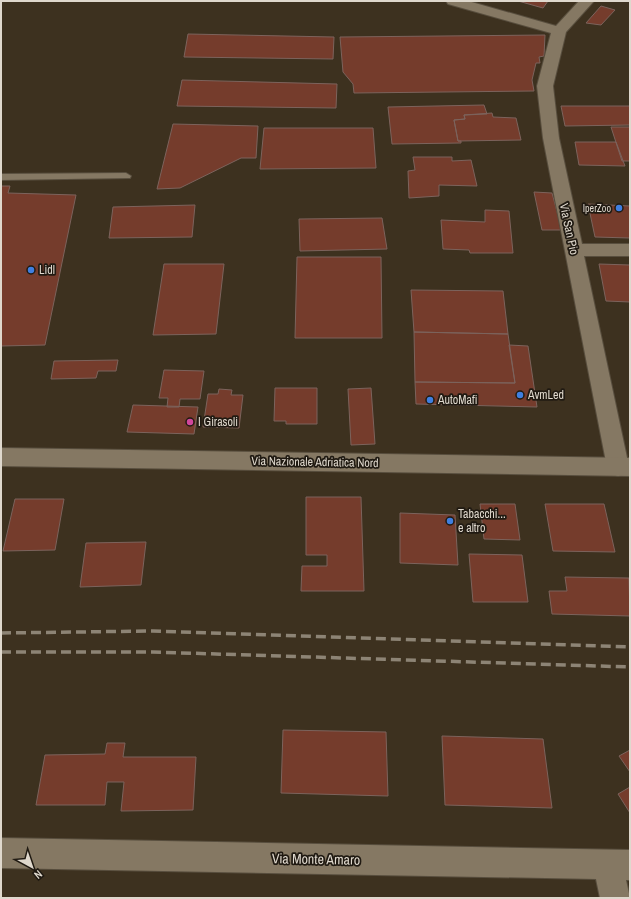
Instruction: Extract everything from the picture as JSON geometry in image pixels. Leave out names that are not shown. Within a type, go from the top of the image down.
[{"type":"street","points":[[453,1],[559,31]]},
{"type":"street","name":"Via San Pio","points":[[587,1],[559,31],[545,86],[550,138],[624,467]]},
{"type":"street","points":[[574,250],[630,250]]},
{"type":"street","name":"Via Nazionale Adriatica Nord","points":[[1,457],[624,467]]},
{"type":"street","name":"Via Monte Amaro","points":[[1,853],[619,865]]},
{"type":"street","points":[[615,898],[619,865]]},
{"type":"lane","points":[[1,177],[126,176]]},
{"type":"building","points":[[518,1],[548,1],[543,8]]},
{"type":"building","points":[[601,6],[615,10],[601,25],[586,23]]},
{"type":"building","points":[[188,34],[334,37],[333,59],[184,57]]},
{"type":"building","points":[[545,35],[544,56],[539,57],[540,63],[536,63],[532,80],[534,91],[354,93],[353,84],[343,72],[340,37]]},
{"type":"building","points":[[182,80],[337,84],[336,108],[177,106]]},
{"type":"building","points":[[484,105],[487,114],[464,115],[465,119],[454,120],[458,141],[461,141],[461,143],[392,144],[388,107]]},
{"type":"building","points":[[561,106],[630,106],[630,125],[565,126]]},
{"type":"building","points":[[492,113],[493,117],[516,118],[521,140],[458,141],[454,120],[465,119],[464,115]]},
{"type":"building","points":[[173,124],[258,126],[256,158],[241,158],[180,188],[157,189]]},
{"type":"building","points":[[611,127],[630,127],[630,161],[622,161]]},
{"type":"building","points":[[264,128],[373,128],[376,168],[260,169]]},
{"type":"building","points":[[575,142],[616,142],[625,166],[579,165]]},
{"type":"building","points":[[413,157],[452,157],[452,161],[471,160],[477,186],[439,185],[439,196],[409,198],[408,171],[415,170]]},
{"type":"building","name":"Lidl","points":[[1,186],[10,186],[8,193],[76,195],[45,345],[1,346]]},
{"type":"building","points":[[534,192],[552,193],[562,230],[542,230]]},
{"type":"building","points":[[588,204],[630,206],[630,238],[595,237]]},
{"type":"building","points":[[195,205],[192,237],[109,238],[113,207]]},
{"type":"building","points":[[485,210],[509,211],[513,253],[470,253],[469,250],[443,249],[441,220],[485,222]]},
{"type":"building","points":[[382,218],[387,249],[300,251],[299,219]]},
{"type":"building","points":[[297,257],[381,257],[382,338],[295,338]]},
{"type":"building","points":[[164,264],[224,264],[216,334],[153,335]]},
{"type":"building","points":[[599,264],[630,265],[630,302],[606,301]]},
{"type":"building","points":[[411,290],[503,291],[508,334],[414,332]]},
{"type":"building","points":[[414,332],[508,334],[515,383],[415,382]]},
{"type":"building","points":[[509,345],[528,346],[537,407],[416,404],[415,382],[515,383]]},
{"type":"building","points":[[118,360],[116,371],[98,371],[96,378],[51,379],[54,361]]},
{"type":"building","points":[[164,370],[204,371],[200,399],[180,399],[179,407],[167,407],[168,398],[159,398]]},
{"type":"building","points":[[275,388],[317,388],[317,424],[286,424],[286,421],[274,421]]},
{"type":"building","points":[[371,388],[375,444],[351,445],[348,389]]},
{"type":"building","points":[[219,389],[232,390],[231,395],[243,395],[239,428],[203,427],[208,394],[218,394]]},
{"type":"building","points":[[133,405],[198,407],[194,434],[127,432]]},
{"type":"building","points":[[306,497],[361,497],[364,591],[301,591],[302,566],[327,566],[327,555],[306,555]]},
{"type":"building","points":[[15,499],[64,499],[55,550],[3,551]]},
{"type":"building","points":[[480,504],[515,504],[520,540],[484,539]]},
{"type":"building","points":[[545,504],[604,504],[615,552],[553,551]]},
{"type":"building","points":[[400,513],[455,515],[458,565],[400,563]]},
{"type":"building","points":[[146,542],[141,585],[80,587],[86,543]]},
{"type":"building","points":[[469,554],[522,555],[528,602],[473,602]]},
{"type":"building","points":[[565,577],[629,578],[630,616],[552,614],[549,591],[567,591]]},
{"type":"building","points":[[283,730],[386,732],[388,796],[281,793]]},
{"type":"building","points":[[442,736],[543,739],[552,808],[445,805]]},
{"type":"building","points":[[107,743],[125,743],[123,757],[196,757],[193,810],[121,811],[124,782],[107,782],[105,805],[36,805],[45,755],[105,754]]},
{"type":"building","points":[[630,750],[630,772],[619,756]]},
{"type":"building","points":[[630,787],[630,813],[618,794]]},
{"type":"railway","points":[[1,633],[153,631],[630,647]]},
{"type":"railway","points":[[1,652],[153,652],[630,667]]},
{"type":"place","name":"IperZoo","points":[[619,208]]},
{"type":"place","name":"Lidl","points":[[31,270]]},
{"type":"place","name":"AvmLed","points":[[520,395]]},
{"type":"place","name":"AutoMafi","points":[[430,400]]},
{"type":"place","name":"I Girasoli","points":[[190,422]]},
{"type":"place","name":"Tabacchi... e altro","points":[[450,521]]}]
